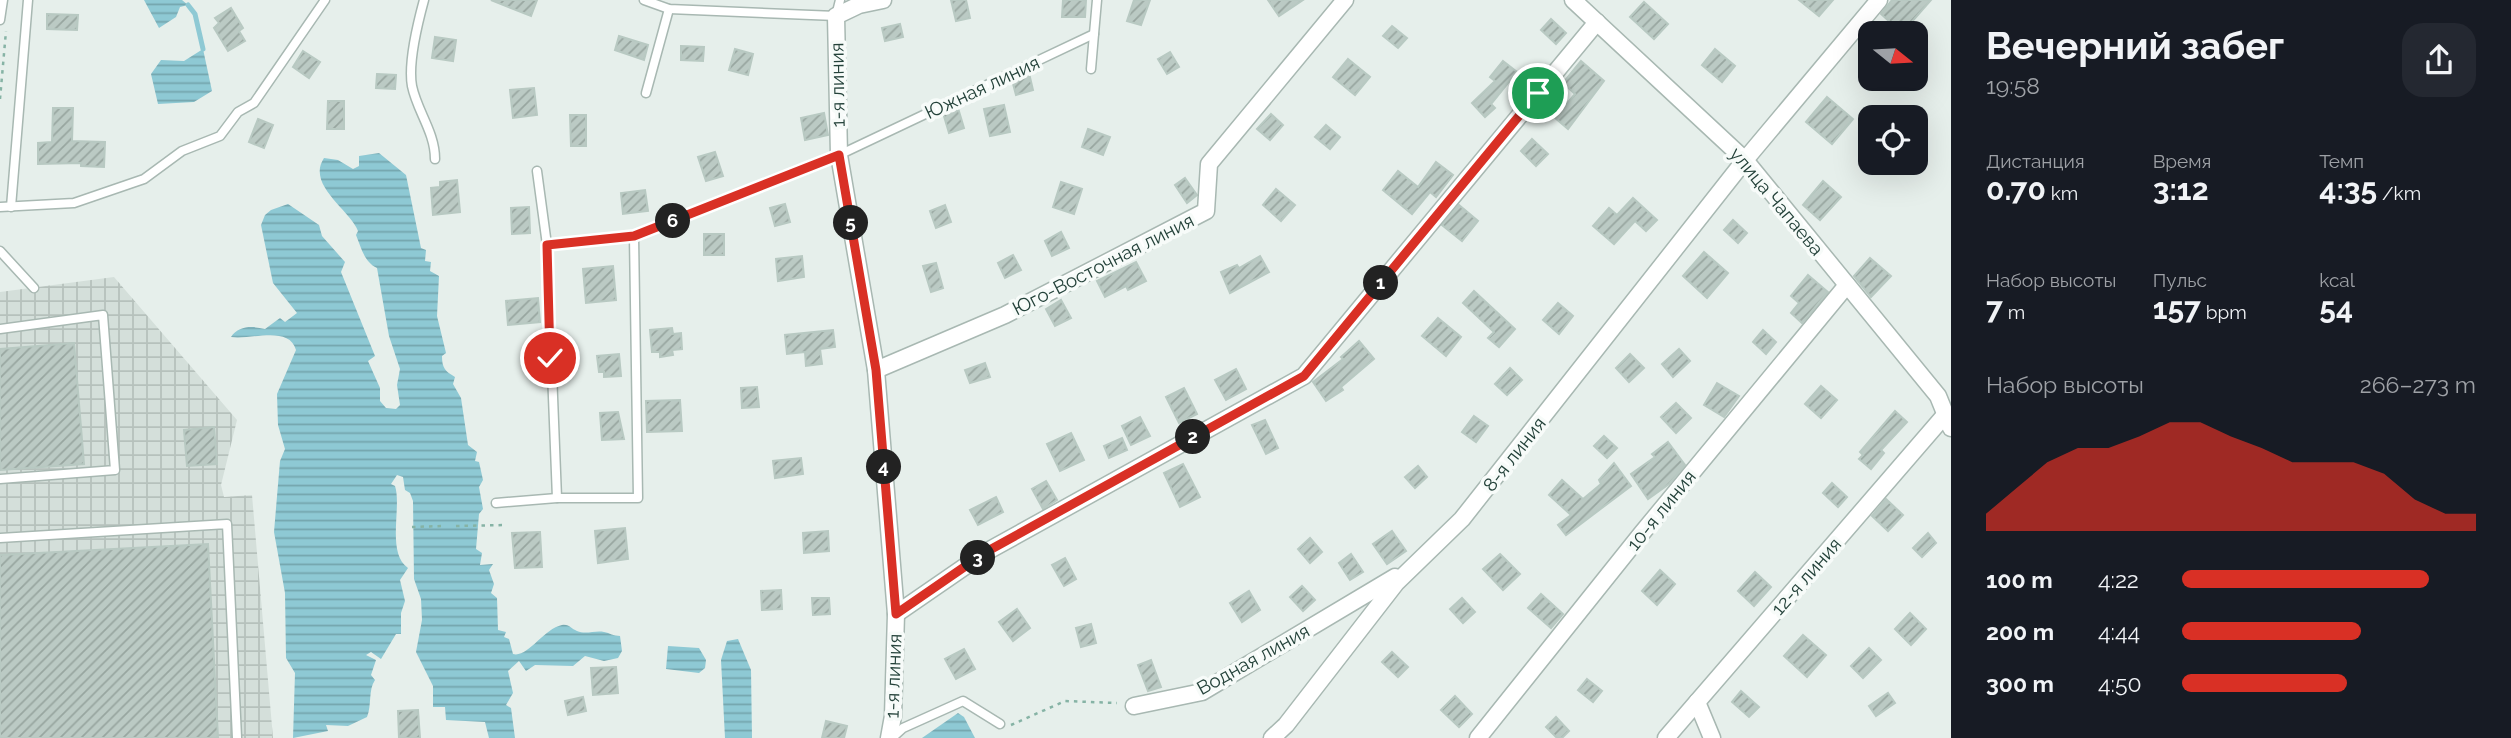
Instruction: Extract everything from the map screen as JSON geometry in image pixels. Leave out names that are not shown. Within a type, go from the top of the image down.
[{"type":"street","name":"1-я линия","points":[[883,0],[838,8],[839,155],[876,370],[896,614],[890,738]]},
{"type":"street","name":"Юго-Восточная линия","points":[[876,370],[1004,315],[1206,211],[1209,164],[1345,0]]},
{"type":"street","name":"улица Чапаева","points":[[1573,0],[1745,160],[1938,396],[1948,421]]},
{"type":"street","name":"8-я линия","points":[[1272,738],[1286,725],[1396,583],[1462,519],[1745,160],[1879,0]]},
{"type":"street","points":[[896,614],[986,552],[1304,376],[1597,22]]},
{"type":"street","name":"10-я линия","points":[[1478,738],[1633,544],[1847,285]]},
{"type":"street","points":[[1938,396],[1951,384]]},
{"type":"street","name":"12-я линия","points":[[1666,738],[1948,421]]},
{"type":"street","name":"Водная линия","points":[[1134,706],[1202,692],[1412,567]]},
{"type":"street","points":[[1698,702],[1712,738]]},
{"type":"lane","points":[[0,20],[3,0]]},
{"type":"lane","points":[[11,207],[28,0]]},
{"type":"lane","points":[[0,207],[74,203],[144,179],[182,151],[220,136],[238,112],[254,103],[325,0]]},
{"type":"lane","points":[[424,0],[418,26],[412,85],[435,146],[435,159]]},
{"type":"lane","points":[[644,0],[669,9],[838,8]]},
{"type":"lane","points":[[1091,69],[1097,0]]},
{"type":"lane","points":[[646,93],[669,9]]},
{"type":"lane","name":"Южная линия","points":[[839,155],[1094,34]]},
{"type":"lane","name":"1-я линия","points":[[547,245],[634,236],[839,155]]},
{"type":"lane","points":[[537,171],[547,245],[557,498]]},
{"type":"lane","points":[[496,503],[557,498],[638,498],[634,236]]},
{"type":"lane","points":[[0,251],[34,288]]},
{"type":"lane","points":[[0,329],[103,315],[115,470],[0,479]]},
{"type":"lane","points":[[0,538],[227,524],[237,738]]},
{"type":"lane","points":[[890,738],[903,728],[963,701],[1000,724]]},
{"type":"path","points":[[0,29],[6,31],[0,99]]},
{"type":"path","points":[[456,526],[505,525]]},
{"type":"path","points":[[412,527],[442,526]]},
{"type":"path","points":[[1000,724],[1014,726],[1065,701],[1104,700],[1134,706]]},
{"type":"shaded area","points":[[114,277],[237,420],[221,485],[224,497],[252,495],[273,738],[0,738],[0,292]]},
{"type":"water","points":[[144,0],[182,0],[188,5],[180,7],[176,17],[159,28]]},
{"type":"water","points":[[203,49],[212,91],[194,102],[158,104],[151,74],[161,60],[184,61]]},
{"type":"water","points":[[379,153],[406,175],[421,248],[426,250],[425,261],[431,262],[430,271],[439,276],[437,316],[446,353],[442,356],[443,366],[455,377],[453,384],[461,398],[468,445],[477,452],[475,461],[479,462],[483,480],[479,487],[483,509],[479,514],[476,549],[482,553],[480,565],[493,564],[489,570],[494,584],[491,593],[497,598],[498,630],[506,632],[504,637],[509,639],[513,654],[524,652],[548,632],[562,625],[580,632],[606,632],[620,636],[622,651],[618,658],[604,661],[585,656],[573,666],[535,665],[526,671],[519,661],[508,671],[513,693],[506,705],[511,708],[515,738],[489,738],[485,722],[446,720],[445,707],[433,707],[433,686],[416,652],[422,620],[421,599],[414,579],[413,501],[410,493],[405,490],[403,477],[397,475],[391,484],[395,486],[397,495],[396,541],[401,561],[408,568],[400,580],[405,601],[401,613],[401,634],[396,634],[381,659],[371,652],[366,655],[376,660],[371,675],[375,680],[367,717],[348,726],[326,725],[328,731],[293,738],[295,673],[286,658],[285,593],[274,532],[280,461],[285,449],[278,425],[277,394],[296,350],[292,342],[278,336],[231,337],[242,328],[265,329],[280,318],[285,322],[297,313],[273,283],[261,225],[265,215],[271,210],[288,204],[319,225],[322,236],[345,262],[341,272],[375,356],[368,361],[380,388],[380,401],[386,408],[396,409],[400,405],[397,385],[400,369],[389,336],[377,268],[361,249],[354,223],[325,187],[320,168],[324,158],[338,160],[353,169],[359,166],[359,156]]},
{"type":"water","points":[[738,639],[751,670],[752,738],[725,738],[721,660],[727,641]]},
{"type":"water","points":[[668,646],[699,648],[706,660],[705,668],[699,673],[666,669]]},
{"type":"water","points":[[958,713],[964,717],[975,738],[922,738]]},
{"type":"building","points":[[491,0],[537,0],[531,16]]},
{"type":"building","points":[[951,0],[966,0],[970,18],[956,21]]},
{"type":"building","points":[[1063,0],[1086,0],[1085,17],[1062,17]]},
{"type":"building","points":[[1134,0],[1150,0],[1141,25],[1127,21]]},
{"type":"building","points":[[1268,0],[1303,0],[1279,16]]},
{"type":"building","points":[[1799,0],[1833,0],[1819,16]]},
{"type":"building","points":[[1892,0],[1931,0],[1913,21],[1889,21],[1881,14]]},
{"type":"building","points":[[1644,2],[1668,24],[1654,39],[1630,17]]},
{"type":"building","points":[[231,8],[243,28],[239,31],[245,41],[228,51],[214,28],[219,23],[215,18]]},
{"type":"building","points":[[47,14],[78,15],[77,30],[47,29]]},
{"type":"building","points":[[1551,19],[1566,33],[1556,44],[1541,30]]},
{"type":"building","points":[[900,24],[903,37],[885,41],[882,28]]},
{"type":"building","points":[[1392,26],[1407,38],[1398,48],[1383,36]]},
{"type":"building","points":[[619,36],[648,45],[644,60],[615,50]]},
{"type":"building","points":[[435,37],[456,40],[453,61],[432,58]]},
{"type":"building","points":[[681,46],[704,47],[703,61],[681,60]]},
{"type":"building","points":[[735,49],[753,54],[748,75],[729,70]]},
{"type":"building","points":[[1715,49],[1735,66],[1722,82],[1702,65]]},
{"type":"building","points":[[303,51],[320,62],[309,78],[293,67]]},
{"type":"building","points":[[1170,52],[1179,67],[1167,74],[1158,59]]},
{"type":"building","points":[[1348,59],[1370,77],[1355,95],[1333,77]]},
{"type":"building","points":[[1503,61],[1517,72],[1491,104],[1495,108],[1485,117],[1472,103],[1495,81],[1490,77]]},
{"type":"building","points":[[1581,61],[1604,81],[1568,129],[1555,118],[1575,94],[1563,83]]},
{"type":"building","points":[[1029,73],[1033,90],[1016,95],[1012,80]]},
{"type":"building","points":[[377,74],[396,75],[395,89],[376,88]]},
{"type":"building","points":[[534,88],[537,115],[513,118],[510,90]]},
{"type":"building","points":[[1827,97],[1853,119],[1832,144],[1806,122]]},
{"type":"building","points":[[328,101],[344,101],[344,129],[327,129]]},
{"type":"building","points":[[1004,105],[1010,132],[990,136],[984,109]]},
{"type":"building","points":[[53,108],[73,108],[72,141],[105,142],[104,167],[81,166],[81,163],[38,164],[38,143],[52,142]]},
{"type":"building","points":[[958,108],[964,128],[949,133],[943,113]]},
{"type":"building","points":[[824,113],[828,135],[805,140],[801,118]]},
{"type":"building","points":[[1271,114],[1283,125],[1270,140],[1257,129]]},
{"type":"building","points":[[570,115],[586,115],[586,146],[571,146]]},
{"type":"building","points":[[258,119],[273,125],[264,148],[249,142]]},
{"type":"building","points":[[1326,125],[1340,137],[1330,149],[1315,137]]},
{"type":"building","points":[[1088,129],[1110,137],[1103,155],[1082,147]]},
{"type":"building","points":[[1532,139],[1548,154],[1536,166],[1521,151]]},
{"type":"building","points":[[715,152],[723,176],[706,181],[698,157]]},
{"type":"building","points":[[1436,162],[1453,175],[1436,197],[1430,192],[1412,214],[1383,190],[1398,171],[1418,187]]},
{"type":"building","points":[[1185,178],[1197,195],[1187,203],[1175,185]]},
{"type":"building","points":[[457,180],[460,212],[433,215],[431,188],[440,187],[440,182]]},
{"type":"building","points":[[1823,181],[1841,197],[1820,220],[1803,205]]},
{"type":"building","points":[[1061,182],[1082,189],[1074,214],[1053,207]]},
{"type":"building","points":[[1276,189],[1295,205],[1281,221],[1263,205]]},
{"type":"building","points":[[645,190],[648,211],[623,214],[621,193]]},
{"type":"building","points":[[1633,198],[1657,220],[1646,231],[1635,221],[1614,244],[1593,226],[1609,208],[1617,215]]},
{"type":"building","points":[[785,204],[790,222],[775,226],[770,208]]},
{"type":"building","points":[[945,205],[951,222],[936,228],[930,211]]},
{"type":"building","points":[[1459,205],[1478,221],[1462,241],[1442,225]]},
{"type":"building","points":[[529,207],[530,233],[512,234],[511,208]]},
{"type":"building","points":[[1733,220],[1747,233],[1738,243],[1724,230]]},
{"type":"building","points":[[1061,232],[1069,248],[1052,256],[1045,241]]},
{"type":"building","points":[[704,234],[724,234],[724,255],[704,255]]},
{"type":"building","points":[[1704,252],[1728,273],[1707,298],[1683,276]]},
{"type":"building","points":[[1013,255],[1021,270],[1005,278],[998,263]]},
{"type":"building","points":[[802,256],[804,277],[778,281],[776,259]]},
{"type":"building","points":[[1260,256],[1269,272],[1230,293],[1221,272],[1237,265],[1239,268]]},
{"type":"building","points":[[1870,258],[1891,276],[1871,297],[1854,276]]},
{"type":"building","points":[[1136,262],[1146,281],[1128,290],[1126,286],[1105,297],[1097,281]]},
{"type":"building","points":[[936,263],[943,288],[931,292],[923,266]]},
{"type":"building","points":[[613,266],[616,300],[586,303],[583,269]]},
{"type":"building","points":[[1808,275],[1828,292],[1802,323],[1791,313],[1799,303],[1791,296]]},
{"type":"building","points":[[1474,291],[1515,329],[1499,347],[1488,338],[1494,332],[1463,303]]},
{"type":"building","points":[[538,298],[540,322],[508,325],[506,301]]},
{"type":"building","points":[[1061,300],[1071,318],[1055,326],[1046,309]]},
{"type":"building","points":[[1558,303],[1573,316],[1559,334],[1543,320]]},
{"type":"building","points":[[1438,318],[1461,337],[1446,356],[1422,336]]},
{"type":"building","points":[[672,328],[673,334],[681,333],[682,349],[672,350],[673,355],[660,357],[660,352],[652,352],[650,330]]},
{"type":"building","points":[[833,330],[835,347],[820,349],[822,364],[806,366],[805,352],[787,354],[785,335]]},
{"type":"building","points":[[1763,330],[1776,342],[1766,354],[1753,342]]},
{"type":"building","points":[[1359,341],[1374,359],[1341,387],[1343,390],[1326,401],[1313,382],[1343,359],[1341,357]]},
{"type":"building","points":[[74,343],[84,464],[0,470],[0,349]]},
{"type":"building","points":[[1679,349],[1690,361],[1673,377],[1662,364]]},
{"type":"building","points":[[619,354],[621,376],[604,377],[604,372],[599,372],[597,356]]},
{"type":"building","points":[[1630,354],[1644,368],[1629,382],[1616,368]]},
{"type":"building","points":[[985,363],[990,377],[970,383],[965,370]]},
{"type":"building","points":[[1510,368],[1522,380],[1507,395],[1495,384]]},
{"type":"building","points":[[1236,369],[1246,389],[1226,400],[1215,380]]},
{"type":"building","points":[[1717,383],[1739,396],[1724,417],[1704,405]]},
{"type":"building","points":[[1821,386],[1837,400],[1821,418],[1805,404]]},
{"type":"building","points":[[757,387],[759,407],[742,408],[741,388]]},
{"type":"building","points":[[1184,388],[1197,414],[1179,423],[1166,397]]},
{"type":"building","points":[[680,400],[682,431],[647,432],[646,401]]},
{"type":"building","points":[[1676,403],[1691,418],[1676,433],[1661,417]]},
{"type":"building","points":[[1895,411],[1907,422],[1881,450],[1884,453],[1871,469],[1859,459],[1863,455],[1860,452]]},
{"type":"building","points":[[618,412],[624,439],[602,440],[600,413]]},
{"type":"building","points":[[1474,416],[1488,426],[1476,442],[1462,432]]},
{"type":"building","points":[[1140,417],[1150,436],[1131,445],[1122,426]]},
{"type":"building","points":[[1265,420],[1278,448],[1266,454],[1252,425]]},
{"type":"building","points":[[214,427],[217,464],[187,466],[184,430]]},
{"type":"building","points":[[1071,433],[1084,460],[1060,471],[1047,444]]},
{"type":"building","points":[[1604,436],[1617,448],[1607,458],[1594,446]]},
{"type":"building","points":[[1122,438],[1127,450],[1109,458],[1104,446]]},
{"type":"building","points":[[1668,442],[1685,465],[1669,484],[1648,499],[1631,474],[1655,457],[1652,454]]},
{"type":"building","points":[[801,458],[803,474],[775,478],[773,461]]},
{"type":"building","points":[[1614,463],[1631,486],[1566,535],[1558,525],[1571,515],[1549,495],[1562,480],[1583,499],[1601,484],[1599,480]]},
{"type":"building","points":[[1183,464],[1200,497],[1180,507],[1164,473]]},
{"type":"building","points":[[1418,466],[1427,477],[1415,488],[1405,477]]},
{"type":"building","points":[[1046,481],[1057,500],[1043,509],[1032,489]]},
{"type":"building","points":[[1832,483],[1847,497],[1838,507],[1823,493]]},
{"type":"building","points":[[996,497],[1003,512],[978,525],[970,510]]},
{"type":"building","points":[[1886,499],[1903,515],[1888,531],[1872,516]]},
{"type":"building","points":[[625,528],[628,559],[598,563],[595,531]]},
{"type":"building","points":[[828,531],[829,551],[804,553],[803,533]]},
{"type":"building","points":[[1392,531],[1406,551],[1387,564],[1373,544]]},
{"type":"building","points":[[540,532],[542,567],[515,568],[512,533]]},
{"type":"building","points":[[1928,533],[1936,543],[1922,557],[1913,548]]},
{"type":"building","points":[[1310,538],[1322,552],[1310,563],[1298,549]]},
{"type":"building","points":[[208,544],[218,738],[0,738],[0,555]]},
{"type":"building","points":[[1351,554],[1363,572],[1350,580],[1339,563]]},
{"type":"building","points":[[1500,554],[1520,574],[1503,590],[1483,569]]},
{"type":"building","points":[[1065,558],[1076,579],[1064,586],[1052,565]]},
{"type":"building","points":[[1660,570],[1675,584],[1657,605],[1642,591]]},
{"type":"building","points":[[1755,572],[1771,587],[1754,606],[1738,591]]},
{"type":"building","points":[[1302,586],[1315,600],[1303,611],[1290,597]]},
{"type":"building","points":[[781,590],[782,609],[762,610],[761,591]]},
{"type":"building","points":[[1249,591],[1260,610],[1242,622],[1230,603]]},
{"type":"building","points":[[1541,594],[1563,614],[1551,628],[1528,608]]},
{"type":"building","points":[[812,598],[829,598],[830,614],[813,615]]},
{"type":"building","points":[[1462,598],[1475,612],[1463,623],[1450,609]]},
{"type":"building","points":[[1017,609],[1030,628],[1013,641],[999,622]]},
{"type":"building","points":[[1910,613],[1926,629],[1911,645],[1895,629]]},
{"type":"building","points":[[1091,624],[1096,643],[1081,647],[1076,628]]},
{"type":"building","points":[[1803,635],[1826,655],[1807,677],[1784,656]]},
{"type":"building","points":[[1869,648],[1881,660],[1863,678],[1851,666]]},
{"type":"building","points":[[964,649],[975,669],[956,679],[945,659]]},
{"type":"building","points":[[1392,652],[1408,667],[1398,677],[1382,662]]},
{"type":"building","points":[[1151,660],[1161,687],[1148,691],[1138,665]]},
{"type":"building","points":[[616,667],[618,693],[593,695],[591,668]]},
{"type":"building","points":[[1587,679],[1602,691],[1593,702],[1578,690]]},
{"type":"building","points":[[1741,691],[1759,707],[1749,717],[1732,702]]},
{"type":"building","points":[[1888,693],[1895,703],[1876,716],[1869,706]]},
{"type":"building","points":[[1455,696],[1472,714],[1459,727],[1441,710]]},
{"type":"building","points":[[583,697],[586,711],[568,715],[565,701]]},
{"type":"building","points":[[418,710],[420,738],[399,738],[398,711]]},
{"type":"building","points":[[1556,717],[1569,731],[1562,738],[1557,738],[1546,727]]},
{"type":"building","points":[[826,721],[847,726],[844,738],[822,738]]},
{"type":"waterway","points":[[188,5],[195,14],[203,49]]},
{"type":"route","points":[[550,358],[547,245],[634,236],[839,155],[876,370],[896,614],[986,552],[1304,376],[1538,93]]}]
